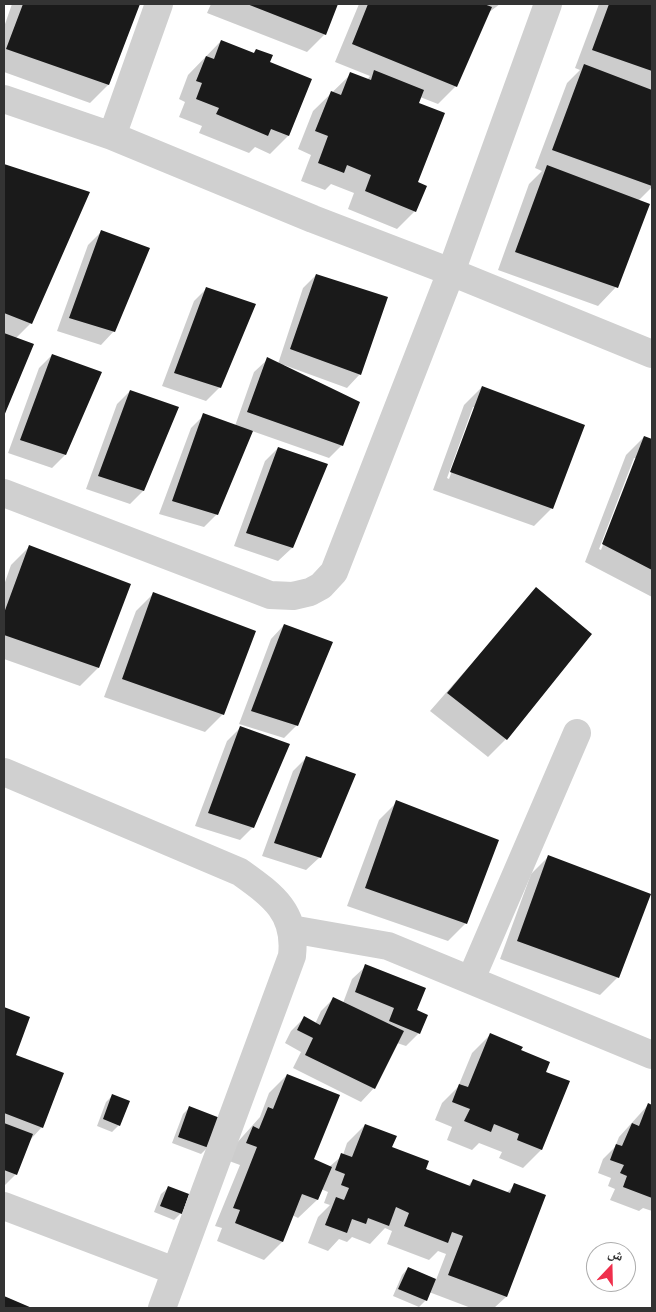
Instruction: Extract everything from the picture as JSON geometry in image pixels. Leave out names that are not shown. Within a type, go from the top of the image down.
[{"type":"street","points":[[112,136],[159,4]]},
{"type":"street","points":[[4,492],[270,594],[292,596],[310,592],[321,586],[334,572],[451,272],[548,4]]},
{"type":"street","points":[[4,99],[112,136],[313,219],[451,272],[652,354]]},
{"type":"street","points":[[471,979],[577,733]]},
{"type":"street","points":[[4,772],[240,872],[269,893],[282,907],[291,929],[292,956],[162,1308]]},
{"type":"street","points":[[291,929],[388,946],[652,1056]]},
{"type":"street","points":[[4,1206],[175,1271]]},
{"type":"building","points":[[23,4],[140,4],[109,85],[6,49]]},
{"type":"building","points":[[247,4],[338,4],[326,35]]},
{"type":"building","points":[[368,4],[484,4],[492,7],[457,87],[352,44]]},
{"type":"building","points":[[609,4],[652,4],[652,71],[592,50]]},
{"type":"building","points":[[221,40],[254,53],[256,49],[273,55],[270,62],[312,79],[289,136],[271,129],[268,136],[216,114],[219,108],[196,99],[202,83],[196,81],[206,56],[214,59]]},
{"type":"building","points":[[584,64],[652,90],[652,186],[552,150]]},
{"type":"building","points":[[374,70],[424,90],[419,103],[445,113],[418,182],[427,186],[416,212],[365,191],[371,175],[347,165],[344,173],[318,163],[328,136],[315,131],[331,91],[341,95],[350,72],[371,80]]},
{"type":"building","points":[[4,164],[90,192],[32,324],[4,313]]},
{"type":"building","points":[[547,165],[650,204],[618,288],[515,252]]},
{"type":"building","points":[[101,230],[150,248],[115,332],[69,318]]},
{"type":"building","points":[[316,274],[388,297],[361,375],[290,349]]},
{"type":"building","points":[[206,287],[256,304],[221,388],[174,373]]},
{"type":"building","points":[[4,333],[34,344],[4,416]]},
{"type":"building","points":[[52,354],[102,372],[66,455],[20,440]]},
{"type":"building","points":[[267,357],[360,402],[343,446],[247,412]]},
{"type":"building","points":[[482,386],[585,425],[553,509],[450,472]]},
{"type":"building","points":[[130,390],[179,407],[144,491],[98,476]]},
{"type":"building","points":[[203,413],[253,431],[218,515],[172,501]]},
{"type":"building","points":[[644,436],[652,439],[652,570],[602,544]]},
{"type":"building","points":[[278,447],[328,464],[293,548],[246,533]]},
{"type":"building","points":[[29,545],[131,584],[99,668],[4,635],[4,613]]},
{"type":"building","points":[[536,587],[592,634],[507,740],[447,693]]},
{"type":"building","points":[[153,592],[256,631],[224,715],[122,679]]},
{"type":"building","points":[[284,624],[333,642],[298,726],[251,711]]},
{"type":"building","points":[[240,726],[290,744],[254,828],[208,813]]},
{"type":"building","points":[[306,756],[356,774],[321,858],[274,843]]},
{"type":"building","points":[[396,800],[499,840],[467,924],[365,888]]},
{"type":"building","points":[[548,855],[651,894],[619,978],[517,941]]},
{"type":"building","points":[[365,964],[426,988],[417,1010],[428,1015],[420,1034],[389,1021],[394,1008],[355,992]]},
{"type":"building","points":[[333,997],[404,1031],[375,1089],[305,1055],[313,1038],[297,1030],[304,1016],[320,1025]]},
{"type":"building","points":[[4,1007],[30,1017],[16,1055],[64,1073],[43,1128],[4,1113]]},
{"type":"building","points":[[490,1033],[523,1047],[521,1050],[550,1062],[546,1072],[570,1081],[542,1150],[517,1140],[519,1134],[494,1124],[491,1132],[464,1121],[470,1109],[452,1102],[459,1084],[468,1087]]},
{"type":"building","points":[[287,1074],[340,1095],[314,1159],[332,1167],[318,1200],[302,1194],[283,1242],[235,1223],[240,1210],[233,1208],[257,1147],[246,1143],[253,1126],[259,1129],[268,1107],[273,1109]]},
{"type":"building","points":[[112,1094],[130,1101],[120,1126],[103,1119]]},
{"type":"building","points":[[648,1103],[652,1105],[652,1198],[623,1187],[627,1176],[620,1173],[624,1165],[610,1160],[616,1144],[622,1146],[632,1123],[639,1126]]},
{"type":"building","points":[[189,1106],[220,1118],[209,1148],[178,1137]]},
{"type":"building","points":[[4,1123],[33,1134],[17,1175],[4,1170]]},
{"type":"building","points":[[365,1124],[397,1136],[392,1147],[429,1161],[426,1169],[470,1186],[473,1179],[510,1193],[514,1183],[546,1195],[507,1297],[448,1275],[463,1236],[452,1232],[448,1243],[404,1226],[409,1213],[396,1207],[389,1226],[368,1218],[366,1224],[352,1219],[347,1233],[325,1225],[336,1197],[344,1200],[349,1188],[341,1185],[345,1174],[335,1170],[341,1153],[352,1157]]},
{"type":"building","points":[[168,1186],[189,1194],[182,1214],[160,1206]]},
{"type":"building","points":[[408,1267],[436,1279],[427,1301],[398,1289]]},
{"type":"building","points":[[4,1296],[32,1308],[4,1308]]}]
